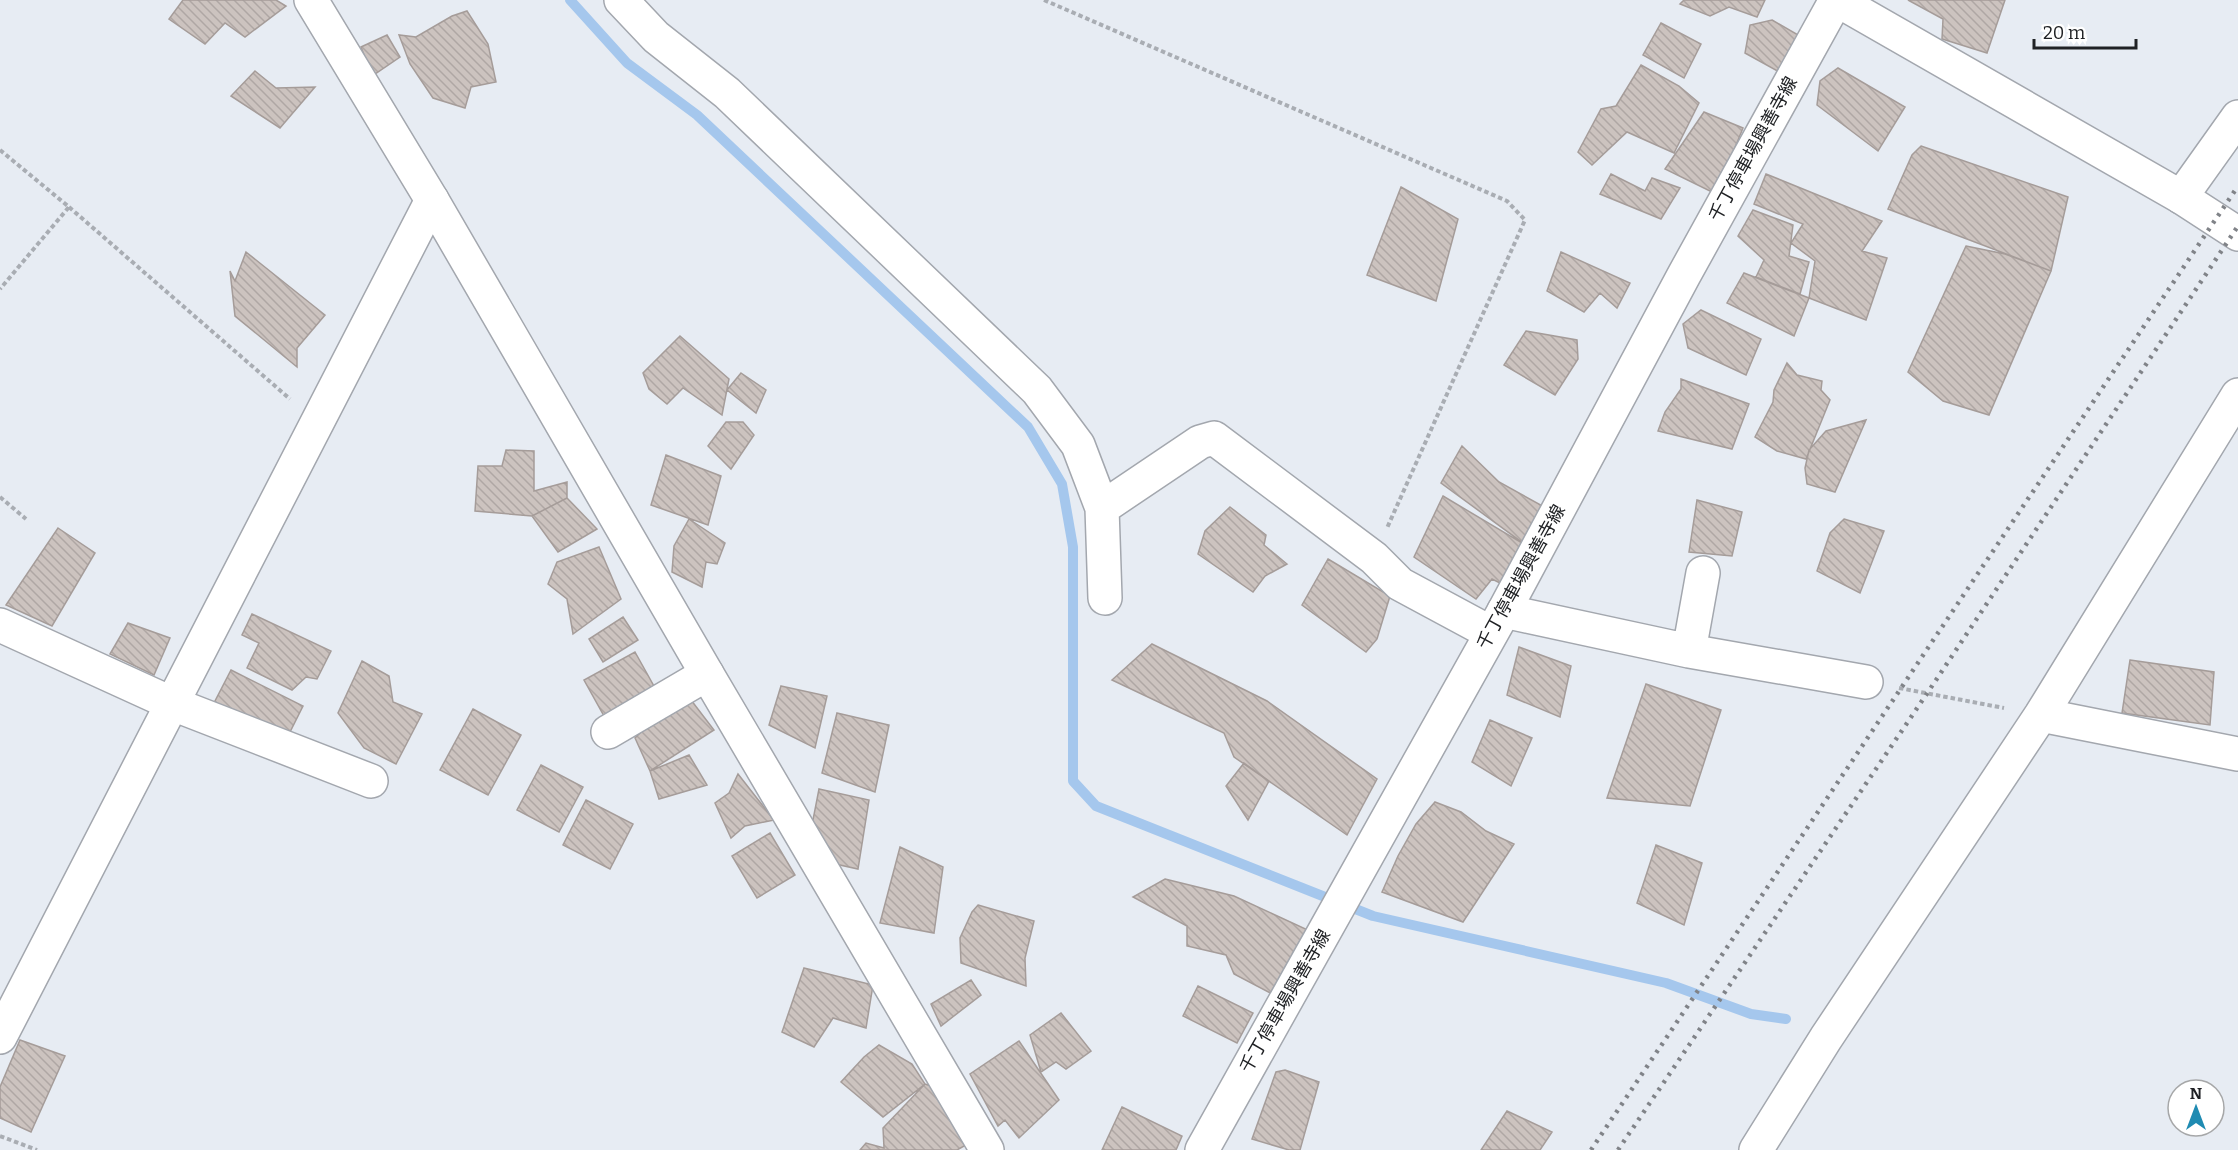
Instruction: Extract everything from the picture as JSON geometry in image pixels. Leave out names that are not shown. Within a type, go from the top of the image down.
[{"type":"street","points":[[311,0],[432,200],[987,1150]]},
{"type":"street","points":[[621,0],[656,37],[727,93],[1037,390],[1078,445],[1102,508],[1105,598]]},
{"type":"street","name":"千丁停車場興善寺線","points":[[1202,1150],[1497,622],[1684,275],[1837,0],[2181,197],[2238,234]]},
{"type":"street","points":[[2181,197],[2238,117]]},
{"type":"street","points":[[0,1037],[432,200]]},
{"type":"street","points":[[1756,1150],[1832,1028],[2041,714],[2238,395]]},
{"type":"street","points":[[1102,508],[1200,442],[1214,438],[1374,558],[1400,584],[1497,622],[1689,651],[1866,682]]},
{"type":"street","points":[[1689,651],[1703,573]]},
{"type":"street","points":[[0,625],[173,704],[371,781]]},
{"type":"street","points":[[608,732],[707,674]]},
{"type":"street","points":[[2041,714],[2238,754]]},
{"type":"path","points":[[1044,0],[1507,201],[1525,220],[1374,558]]},
{"type":"path","points":[[0,150],[286,395],[316,425]]},
{"type":"path","points":[[0,289],[69,207]]},
{"type":"path","points":[[0,497],[26,519]]},
{"type":"path","points":[[1866,682],[2041,714]]},
{"type":"path","points":[[0,1136],[37,1150]]},
{"type":"building","points":[[183,0],[276,0],[286,6],[245,37],[225,23],[205,44],[169,19]]},
{"type":"building","points":[[1684,0],[1765,0],[1757,17],[1729,7],[1710,16],[1680,4]]},
{"type":"building","points":[[1908,0],[2005,0],[1987,53],[1942,39],[1943,19]]},
{"type":"building","points":[[467,11],[488,44],[496,82],[471,87],[465,108],[433,98],[410,64],[399,35],[416,37],[452,16]]},
{"type":"building","points":[[1772,20],[1812,43],[1792,79],[1745,53],[1750,25]]},
{"type":"building","points":[[1661,23],[1701,44],[1684,78],[1643,55]]},
{"type":"building","points":[[387,35],[400,57],[372,76],[361,47]]},
{"type":"building","points":[[1641,65],[1679,86],[1699,103],[1674,153],[1627,132],[1592,165],[1578,152],[1601,109],[1616,106]]},
{"type":"building","points":[[1838,68],[1905,107],[1878,151],[1817,105],[1820,81]]},
{"type":"building","points":[[255,71],[276,88],[315,87],[280,128],[231,96]]},
{"type":"building","points":[[1704,112],[1743,128],[1716,194],[1665,169]]},
{"type":"building","points":[[1921,146],[2068,197],[2051,271],[1888,209],[1912,155]]},
{"type":"building","points":[[1611,174],[1645,191],[1652,178],[1680,188],[1661,219],[1600,194]]},
{"type":"building","points":[[1766,174],[1882,221],[1862,251],[1887,258],[1866,320],[1809,298],[1815,261],[1791,243],[1803,224],[1754,204]]},
{"type":"building","points":[[1401,187],[1458,219],[1436,301],[1367,275]]},
{"type":"building","points":[[1753,210],[1793,225],[1789,256],[1809,262],[1800,294],[1756,277],[1764,260],[1738,236]]},
{"type":"building","points":[[1966,246],[2005,254],[2051,271],[1989,415],[1943,401],[1908,372]]},
{"type":"building","points":[[246,252],[325,315],[297,348],[297,367],[235,316],[230,271],[235,281]]},
{"type":"building","points":[[1561,252],[1630,283],[1617,308],[1600,293],[1584,312],[1547,291]]},
{"type":"building","points":[[1744,273],[1809,298],[1794,336],[1727,303]]},
{"type":"building","points":[[1701,310],[1761,339],[1746,375],[1688,348],[1683,324]]},
{"type":"building","points":[[1526,331],[1577,340],[1578,359],[1555,395],[1504,365]]},
{"type":"building","points":[[680,336],[729,379],[722,415],[683,388],[667,404],[649,389],[643,373]]},
{"type":"building","points":[[1787,363],[1797,375],[1822,381],[1821,390],[1830,400],[1806,459],[1777,451],[1755,437],[1773,402],[1774,390]]},
{"type":"building","points":[[741,373],[766,390],[756,413],[727,390]]},
{"type":"building","points":[[1681,379],[1749,404],[1732,449],[1658,431],[1665,412],[1681,389]]},
{"type":"building","points":[[1866,420],[1835,492],[1807,484],[1805,468],[1809,450],[1826,431]]},
{"type":"building","points":[[726,422],[743,422],[754,435],[731,469],[708,446]]},
{"type":"building","points":[[1462,446],[1499,482],[1548,509],[1527,546],[1441,483]]},
{"type":"building","points":[[506,450],[534,451],[534,491],[567,482],[567,498],[532,516],[475,511],[478,466],[502,466]]},
{"type":"building","points":[[666,455],[721,476],[708,525],[651,505]]},
{"type":"building","points":[[1443,496],[1527,546],[1500,583],[1492,579],[1476,599],[1414,557]]},
{"type":"building","points":[[567,498],[597,529],[558,552],[532,516]]},
{"type":"building","points":[[1697,500],[1742,512],[1732,556],[1689,552]]},
{"type":"building","points":[[1230,507],[1266,535],[1264,545],[1287,564],[1265,576],[1253,592],[1198,554],[1205,531]]},
{"type":"building","points":[[689,519],[725,543],[717,564],[706,562],[702,587],[672,572],[674,546]]},
{"type":"building","points":[[1844,519],[1884,531],[1860,593],[1817,571],[1830,533]]},
{"type":"building","points":[[58,528],[95,553],[52,626],[6,605]]},
{"type":"building","points":[[599,547],[621,599],[573,634],[567,599],[548,584],[557,562]]},
{"type":"building","points":[[1328,559],[1390,596],[1377,639],[1366,652],[1302,605]]},
{"type":"building","points":[[252,614],[331,651],[317,679],[306,677],[292,690],[247,668],[259,643],[242,635]]},
{"type":"building","points":[[623,617],[638,640],[603,662],[589,639]]},
{"type":"building","points":[[128,623],[170,638],[154,675],[110,654]]},
{"type":"building","points":[[1152,644],[1267,701],[1377,779],[1347,835],[1234,757],[1224,733],[1112,680]]},
{"type":"building","points":[[1519,647],[1571,666],[1560,717],[1507,695]]},
{"type":"building","points":[[635,652],[655,688],[604,716],[584,680]]},
{"type":"building","points":[[2130,660],[2214,672],[2210,725],[2122,713]]},
{"type":"building","points":[[362,661],[389,676],[393,702],[422,714],[396,764],[364,748],[338,713]]},
{"type":"building","points":[[231,670],[303,706],[286,740],[214,703]]},
{"type":"building","points":[[1646,684],[1721,710],[1690,806],[1607,798]]},
{"type":"building","points":[[781,686],[827,696],[815,748],[769,725]]},
{"type":"building","points":[[691,700],[714,730],[650,771],[635,738],[646,727]]},
{"type":"building","points":[[473,709],[521,735],[488,795],[440,770]]},
{"type":"building","points":[[837,713],[889,725],[875,792],[822,773]]},
{"type":"building","points":[[1490,720],[1532,738],[1511,786],[1472,762]]},
{"type":"building","points":[[689,755],[707,785],[659,799],[650,771]]},
{"type":"building","points":[[1244,763],[1269,781],[1248,820],[1226,786]]},
{"type":"building","points":[[541,765],[583,787],[559,832],[517,810]]},
{"type":"building","points":[[738,774],[774,820],[745,826],[731,838],[715,803],[729,793]]},
{"type":"building","points":[[819,789],[869,800],[858,869],[831,863],[811,830]]},
{"type":"building","points":[[586,800],[633,824],[610,869],[563,845]]},
{"type":"building","points":[[1435,802],[1461,812],[1486,831],[1514,844],[1463,922],[1382,892],[1416,824]]},
{"type":"building","points":[[770,833],[795,875],[757,898],[732,856]]},
{"type":"building","points":[[1656,845],[1702,863],[1684,925],[1637,903]]},
{"type":"building","points":[[900,847],[943,867],[934,933],[880,923]]},
{"type":"building","points":[[1165,879],[1234,896],[1310,931],[1276,996],[1234,974],[1226,955],[1187,946],[1187,926],[1133,897]]},
{"type":"building","points":[[978,905],[1034,921],[1025,958],[1026,986],[961,963],[960,938],[972,912]]},
{"type":"building","points":[[804,968],[873,985],[866,1028],[833,1018],[814,1047],[782,1032]]},
{"type":"building","points":[[971,980],[981,995],[941,1026],[931,1004]]},
{"type":"building","points":[[1198,986],[1253,1013],[1237,1043],[1183,1016]]},
{"type":"building","points":[[1061,1013],[1091,1051],[1066,1069],[1056,1062],[1041,1072],[1030,1035]]},
{"type":"building","points":[[20,1040],[65,1056],[31,1132],[0,1118],[0,1087]]},
{"type":"building","points":[[1019,1041],[1059,1100],[1019,1138],[1005,1120],[998,1126],[970,1074]]},
{"type":"building","points":[[879,1045],[912,1064],[925,1084],[883,1117],[841,1082],[864,1057]]},
{"type":"building","points":[[1285,1070],[1319,1082],[1300,1150],[1289,1150],[1252,1139],[1276,1072]]},
{"type":"building","points":[[925,1084],[934,1087],[966,1145],[957,1150],[860,1150],[866,1143],[884,1148],[883,1128]]},
{"type":"building","points":[[1122,1107],[1182,1136],[1176,1150],[1102,1150]]},
{"type":"building","points":[[1507,1111],[1552,1132],[1540,1150],[1481,1150]]},
{"type":"waterway","points":[[570,0],[627,63],[697,115],[1028,427],[1062,484],[1073,547],[1073,781],[1096,806],[1373,916],[1666,983],[1751,1014],[1786,1019]]},
{"type":"railway","points":[[1591,1150],[2238,186]]},
{"type":"railway","points":[[1618,1150],[1926,695],[2238,226]]}]
